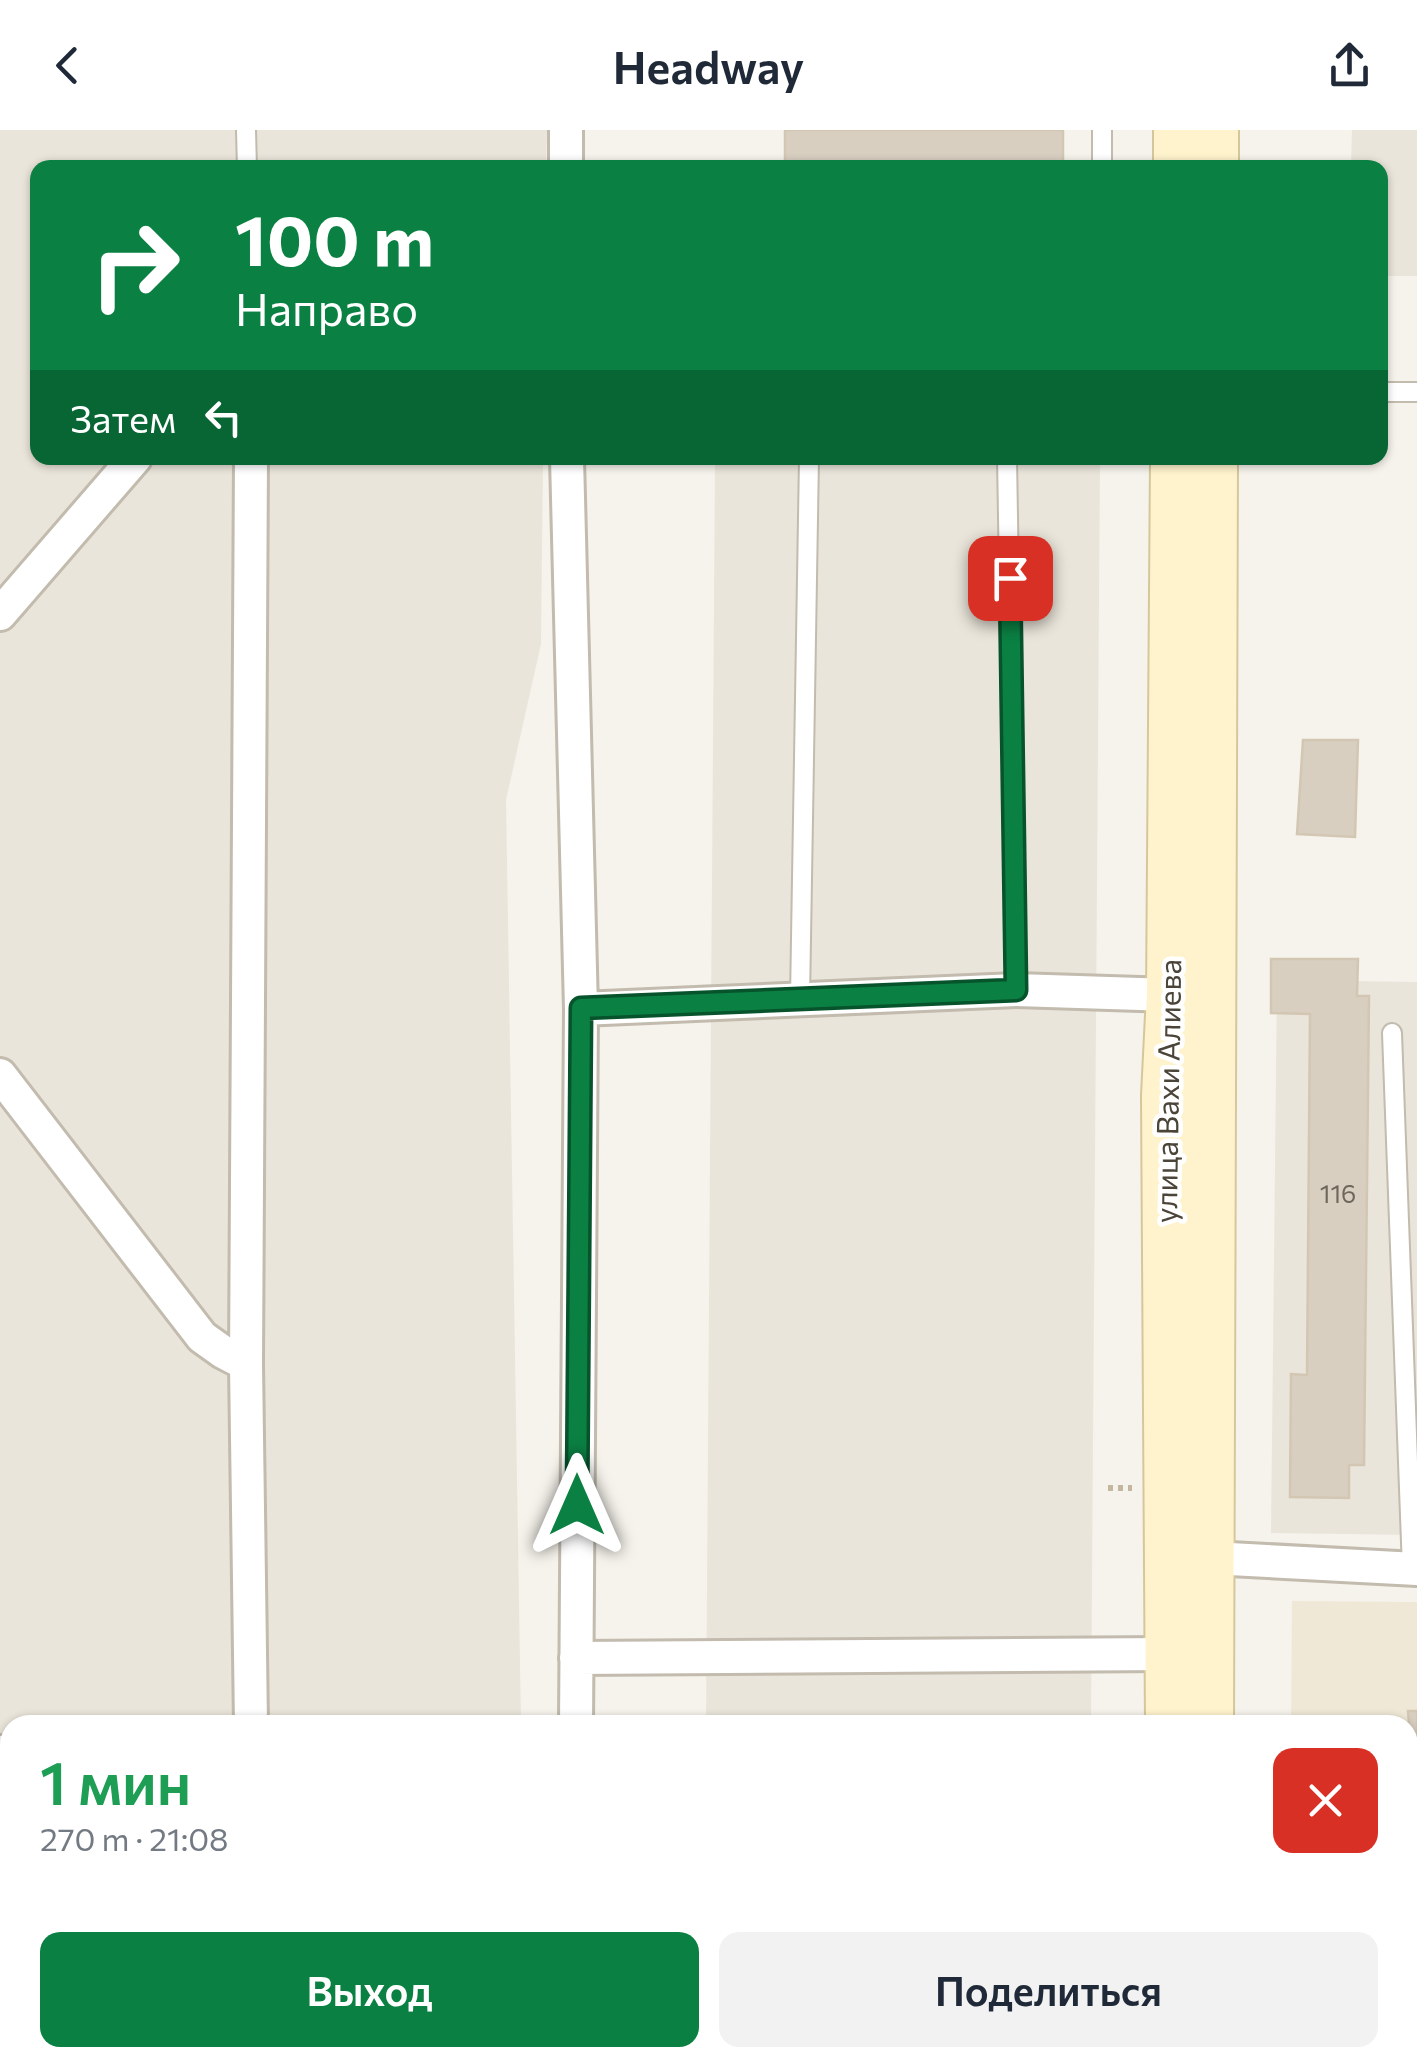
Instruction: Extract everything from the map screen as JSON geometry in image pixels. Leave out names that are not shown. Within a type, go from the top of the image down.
[{"type":"main road","points":[[1178,130],[1178,160]]},
{"type":"main road","points":[[1214,130],[1214,160]]},
{"type":"main road","name":"улица Вахи Алиева","points":[[1170,1715],[1166,1096],[1171,995],[1175,465]]},
{"type":"main road","name":"улица Вахи Алиева","points":[[1209,1715],[1213,465]]},
{"type":"street","points":[[566,130],[566,160]]},
{"type":"street","points":[[0,614],[129,465]]},
{"type":"street","points":[[250,1715],[246,1364],[251,465]]},
{"type":"street","points":[[567,465],[581,1008],[576,1715]]},
{"type":"street","points":[[581,1008],[1016,990],[1171,995]]},
{"type":"street","points":[[0,1076],[202,1337],[246,1364]]},
{"type":"street","points":[[1211,1558],[1414,1569]]},
{"type":"street","points":[[576,1658],[1170,1654]]},
{"type":"lane","points":[[246,130],[247,160]]},
{"type":"lane","points":[[1102,130],[1102,160]]},
{"type":"lane","points":[[1388,392],[1417,392]]},
{"type":"lane","points":[[800,1000],[809,465]]},
{"type":"lane","points":[[1007,465],[1016,990]]},
{"type":"lane","points":[[1392,1033],[1414,1569]]},
{"type":"shaded area","points":[[0,130],[547,130],[546,160],[30,160],[30,465],[543,465],[541,644],[506,800],[521,1715],[0,1715]]},
{"type":"shaded area","points":[[1352,130],[1417,130],[1417,276],[1388,276],[1388,160],[1351,160]]},
{"type":"shaded area","points":[[715,465],[1100,465],[1091,1715],[706,1715]]},
{"type":"shaded area","points":[[1277,980],[1417,982],[1417,1535],[1271,1533]]},
{"type":"shaded area","points":[[1292,1601],[1417,1602],[1417,1715],[1291,1715]]},
{"type":"building","points":[[785,130],[1063,130],[1063,160],[785,160]]},
{"type":"building","points":[[1303,740],[1358,740],[1355,837],[1297,834]]},
{"type":"building","points":[[1271,959],[1358,959],[1357,996],[1369,996],[1364,1465],[1349,1465],[1349,1498],[1290,1497],[1291,1374],[1307,1375],[1310,1014],[1271,1013]]},
{"type":"route","points":[[577,1505],[581,1008],[1016,990],[1010,578]]}]
